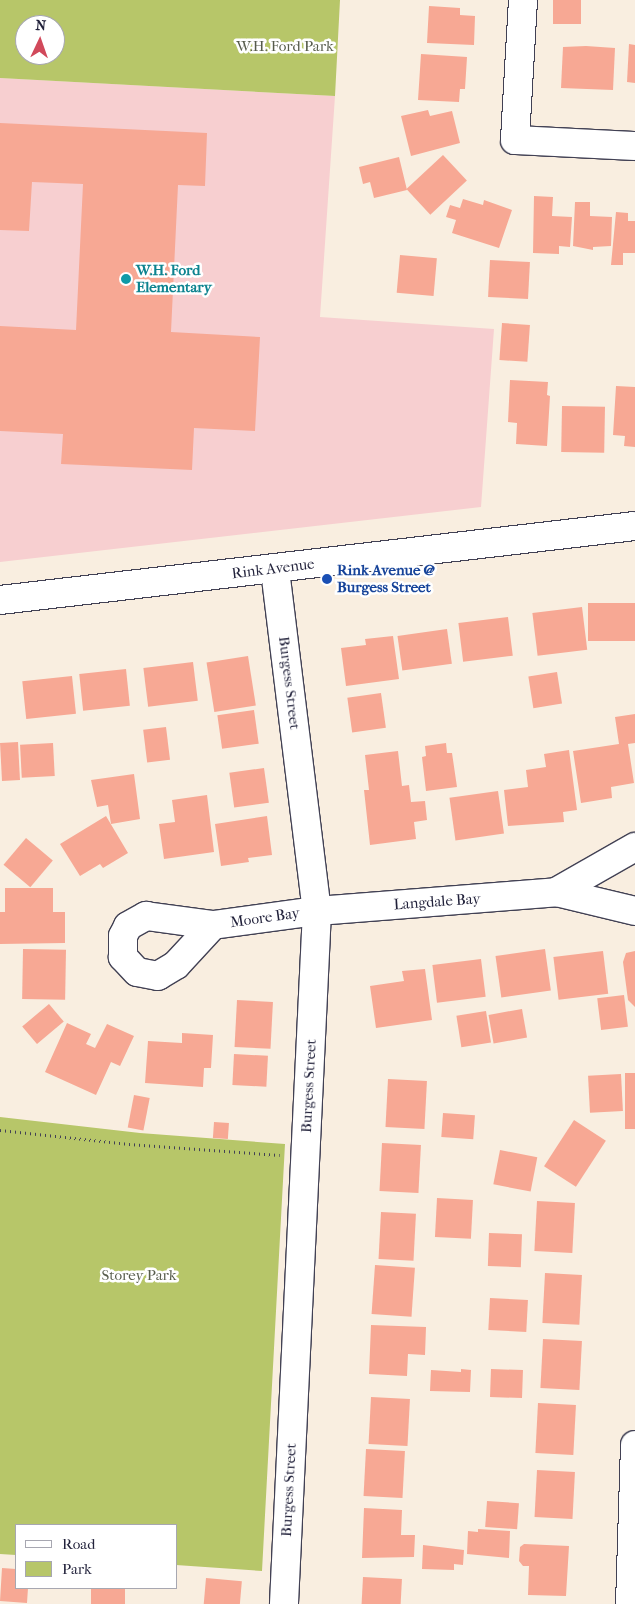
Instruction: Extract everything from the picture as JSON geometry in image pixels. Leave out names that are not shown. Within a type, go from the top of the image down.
[{"type":"street","points":[[523,0],[515,140],[635,146]]},
{"type":"street","name":"Rink Avenue","points":[[0,600],[275,570],[635,526]]},
{"type":"street","name":"Burgess Street","points":[[275,570],[317,911],[284,1604]]},
{"type":"street","name":"Langdale Bay","points":[[556,892],[635,847]]},
{"type":"street","name":"Langdale Bay","points":[[317,911],[556,892],[635,911]]},
{"type":"street","name":"Moore Bay","points":[[213,925],[317,911]]},
{"type":"street","points":[[630,1604],[635,1445]]},
{"type":"path","points":[[0,1130],[129,1144],[305,1157]]},
{"type":"shaded area","points":[[0,78],[335,96],[320,317],[494,329],[481,507],[0,562]]},
{"type":"green space","name":"W.H. Ford Park","points":[[0,0],[340,0],[335,96],[0,78]]},
{"type":"green space","name":"Storey Park","points":[[0,1117],[140,1133],[285,1144],[262,1571],[178,1565],[178,1524],[15,1524],[15,1555],[0,1554]]},
{"type":"building","points":[[553,0],[581,0],[581,24],[553,24]]},
{"type":"building","points":[[429,6],[460,8],[460,15],[475,16],[474,45],[427,43]]},
{"type":"building","points":[[629,44],[635,45],[635,83],[627,82]]},
{"type":"building","points":[[563,47],[615,48],[613,90],[561,88]]},
{"type":"building","points":[[421,54],[467,57],[465,89],[460,89],[459,102],[418,100]]},
{"type":"building","points":[[428,110],[430,116],[452,111],[460,143],[411,156],[401,116]]},
{"type":"building","name":"W.H. Ford Elementary","points":[[0,123],[207,133],[205,186],[178,185],[171,332],[260,337],[255,431],[194,428],[192,470],[61,464],[63,434],[0,431],[0,326],[76,330],[83,184],[32,182],[29,231],[0,230]]},
{"type":"building","points":[[443,155],[467,181],[430,215],[406,189]]},
{"type":"building","points":[[399,157],[407,190],[374,198],[370,182],[363,184],[359,167]]},
{"type":"building","points":[[534,196],[553,197],[552,216],[572,217],[570,247],[559,246],[559,254],[533,253]]},
{"type":"building","points":[[463,199],[483,205],[484,200],[512,210],[499,248],[452,233],[456,220],[446,217],[450,205],[460,208]]},
{"type":"building","points":[[575,202],[590,202],[590,216],[612,217],[611,246],[593,247],[593,250],[573,246]]},
{"type":"building","points":[[616,212],[628,213],[628,221],[635,221],[635,253],[623,253],[623,265],[611,265]]},
{"type":"building","points":[[400,255],[437,258],[434,296],[397,293]]},
{"type":"building","points":[[490,260],[530,262],[528,299],[488,297]]},
{"type":"building","points":[[502,323],[530,325],[527,362],[499,360]]},
{"type":"building","points":[[510,380],[548,382],[547,395],[550,396],[547,446],[516,444],[517,423],[508,422]]},
{"type":"building","points":[[616,386],[635,387],[635,447],[624,446],[625,436],[613,435]]},
{"type":"building","points":[[562,406],[605,407],[604,453],[561,452]]},
{"type":"building","points":[[588,603],[635,603],[635,641],[588,641]]},
{"type":"building","points":[[582,607],[587,650],[538,656],[532,613]]},
{"type":"building","points":[[508,617],[513,656],[463,662],[458,623]]},
{"type":"building","points":[[447,629],[452,664],[402,671],[397,636]]},
{"type":"building","points":[[393,636],[399,679],[346,686],[341,648],[366,645],[365,639]]},
{"type":"building","points":[[248,656],[256,705],[214,712],[207,663]]},
{"type":"building","points":[[193,662],[198,701],[148,707],[143,668]]},
{"type":"building","points":[[126,669],[130,706],[83,711],[79,674]]},
{"type":"building","points":[[557,672],[562,704],[533,708],[528,677]]},
{"type":"building","points":[[72,676],[76,714],[26,719],[22,681]]},
{"type":"building","points":[[381,693],[386,728],[352,732],[347,698]]},
{"type":"building","points":[[254,710],[259,744],[222,749],[217,715]]},
{"type":"building","points":[[635,714],[635,743],[628,744],[634,783],[611,787],[612,798],[581,803],[573,751],[619,744],[615,717]]},
{"type":"building","points":[[166,727],[170,760],[147,763],[143,730]]},
{"type":"building","points":[[18,742],[20,780],[2,781],[0,743]]},
{"type":"building","points":[[53,743],[55,776],[22,778],[20,745]]},
{"type":"building","points":[[446,743],[447,753],[452,753],[457,787],[426,791],[422,757],[426,756],[425,746]]},
{"type":"building","points":[[569,750],[577,810],[563,812],[564,822],[508,826],[504,790],[528,787],[526,770],[546,767],[544,754]]},
{"type":"building","points":[[398,751],[402,786],[409,785],[411,802],[425,801],[427,820],[414,822],[416,839],[370,845],[364,790],[369,790],[365,755]]},
{"type":"building","points":[[264,768],[269,803],[234,808],[229,773]]},
{"type":"building","points":[[134,774],[140,819],[111,824],[108,805],[97,807],[91,780]]},
{"type":"building","points":[[498,791],[504,834],[455,840],[449,798]]},
{"type":"building","points":[[207,795],[214,852],[164,859],[159,824],[175,822],[172,800]]},
{"type":"building","points":[[106,816],[128,853],[103,868],[100,864],[80,876],[60,844]]},
{"type":"building","points":[[267,816],[272,855],[248,858],[249,862],[221,866],[215,824]]},
{"type":"building","points":[[26,838],[53,860],[30,887],[4,865]]},
{"type":"building","points":[[5,888],[53,888],[53,912],[65,912],[65,943],[0,944],[0,912],[5,912]]},
{"type":"building","points":[[23,949],[66,950],[65,1000],[22,999]]},
{"type":"building","points":[[545,949],[551,991],[501,998],[495,956]]},
{"type":"building","points":[[603,951],[608,994],[559,1000],[553,957]]},
{"type":"building","points":[[635,951],[635,1007],[628,1000],[623,962],[626,953]]},
{"type":"building","points":[[481,959],[486,997],[437,1003],[432,965]]},
{"type":"building","points":[[425,969],[432,1020],[376,1028],[370,986],[404,981],[402,971]]},
{"type":"building","points":[[624,995],[628,1027],[601,1030],[597,998]]},
{"type":"building","points":[[237,1000],[273,1002],[270,1049],[235,1047]]},
{"type":"building","points":[[49,1004],[64,1022],[37,1044],[22,1026]]},
{"type":"building","points":[[522,1009],[527,1038],[494,1043],[489,1015]]},
{"type":"building","points":[[486,1011],[491,1043],[461,1047],[456,1016]]},
{"type":"building","points":[[67,1023],[91,1034],[86,1044],[95,1048],[107,1024],[134,1036],[120,1066],[111,1062],[96,1095],[45,1072]]},
{"type":"building","points":[[182,1033],[213,1035],[211,1068],[204,1068],[203,1087],[145,1083],[148,1041],[182,1043]]},
{"type":"building","points":[[234,1054],[268,1056],[266,1087],[232,1085]]},
{"type":"building","points":[[625,1073],[635,1073],[635,1129],[625,1129]]},
{"type":"building","points":[[621,1074],[623,1111],[590,1113],[588,1076]]},
{"type":"building","points":[[388,1079],[427,1081],[424,1129],[385,1127]]},
{"type":"building","points":[[134,1095],[150,1098],[143,1130],[128,1127]]},
{"type":"building","points":[[443,1113],[475,1115],[473,1139],[441,1137]]},
{"type":"building","points":[[574,1120],[606,1141],[576,1187],[544,1166]]},
{"type":"building","points":[[214,1122],[229,1123],[228,1139],[213,1138]]},
{"type":"building","points":[[382,1143],[421,1145],[418,1193],[379,1191]]},
{"type":"building","points":[[500,1150],[537,1157],[531,1192],[493,1184]]},
{"type":"building","points":[[437,1198],[473,1200],[471,1239],[435,1237]]},
{"type":"building","points":[[537,1201],[575,1203],[572,1253],[534,1251]]},
{"type":"building","points":[[381,1212],[416,1214],[413,1261],[379,1259]]},
{"type":"building","points":[[489,1233],[522,1234],[521,1267],[488,1266]]},
{"type":"building","points":[[375,1265],[415,1268],[411,1317],[372,1314]]},
{"type":"building","points":[[545,1273],[582,1275],[579,1325],[542,1323]]},
{"type":"building","points":[[490,1298],[528,1300],[526,1332],[488,1330]]},
{"type":"building","points":[[371,1325],[426,1327],[425,1355],[408,1354],[407,1376],[369,1374]]},
{"type":"building","points":[[543,1339],[582,1341],[579,1390],[540,1388]]},
{"type":"building","points":[[461,1369],[471,1370],[470,1392],[430,1391],[431,1370],[461,1372]]},
{"type":"building","points":[[491,1369],[523,1370],[522,1398],[490,1397]]},
{"type":"building","points":[[371,1397],[410,1399],[407,1446],[369,1444]]},
{"type":"building","points":[[538,1403],[576,1405],[573,1455],[535,1453]]},
{"type":"building","points":[[366,1449],[405,1451],[402,1498],[364,1496]]},
{"type":"building","points":[[537,1470],[575,1472],[572,1519],[535,1517]]},
{"type":"building","points":[[487,1501],[519,1503],[517,1529],[485,1527]]},
{"type":"building","points":[[364,1508],[402,1510],[401,1535],[415,1535],[414,1557],[362,1558]]},
{"type":"building","points":[[478,1529],[510,1531],[509,1558],[467,1554],[468,1531],[478,1532]]},
{"type":"building","points":[[524,1544],[569,1546],[566,1596],[528,1595],[529,1566],[523,1566],[519,1561],[520,1547]]},
{"type":"building","points":[[423,1545],[464,1550],[463,1565],[454,1564],[454,1570],[422,1569]]},
{"type":"building","points":[[2,1568],[15,1569],[15,1589],[28,1589],[27,1603],[0,1601]]},
{"type":"building","points":[[363,1577],[402,1579],[401,1604],[362,1604]]},
{"type":"building","points":[[206,1578],[242,1581],[240,1604],[204,1604]]},
{"type":"building","points":[[91,1589],[125,1589],[125,1604],[91,1604]]},
{"type":"place","name":"W.H. Ford Elementary","points":[[126,279]]},
{"type":"place","name":"Rink Avenue @ Burgess Street","points":[[327,579]]}]
